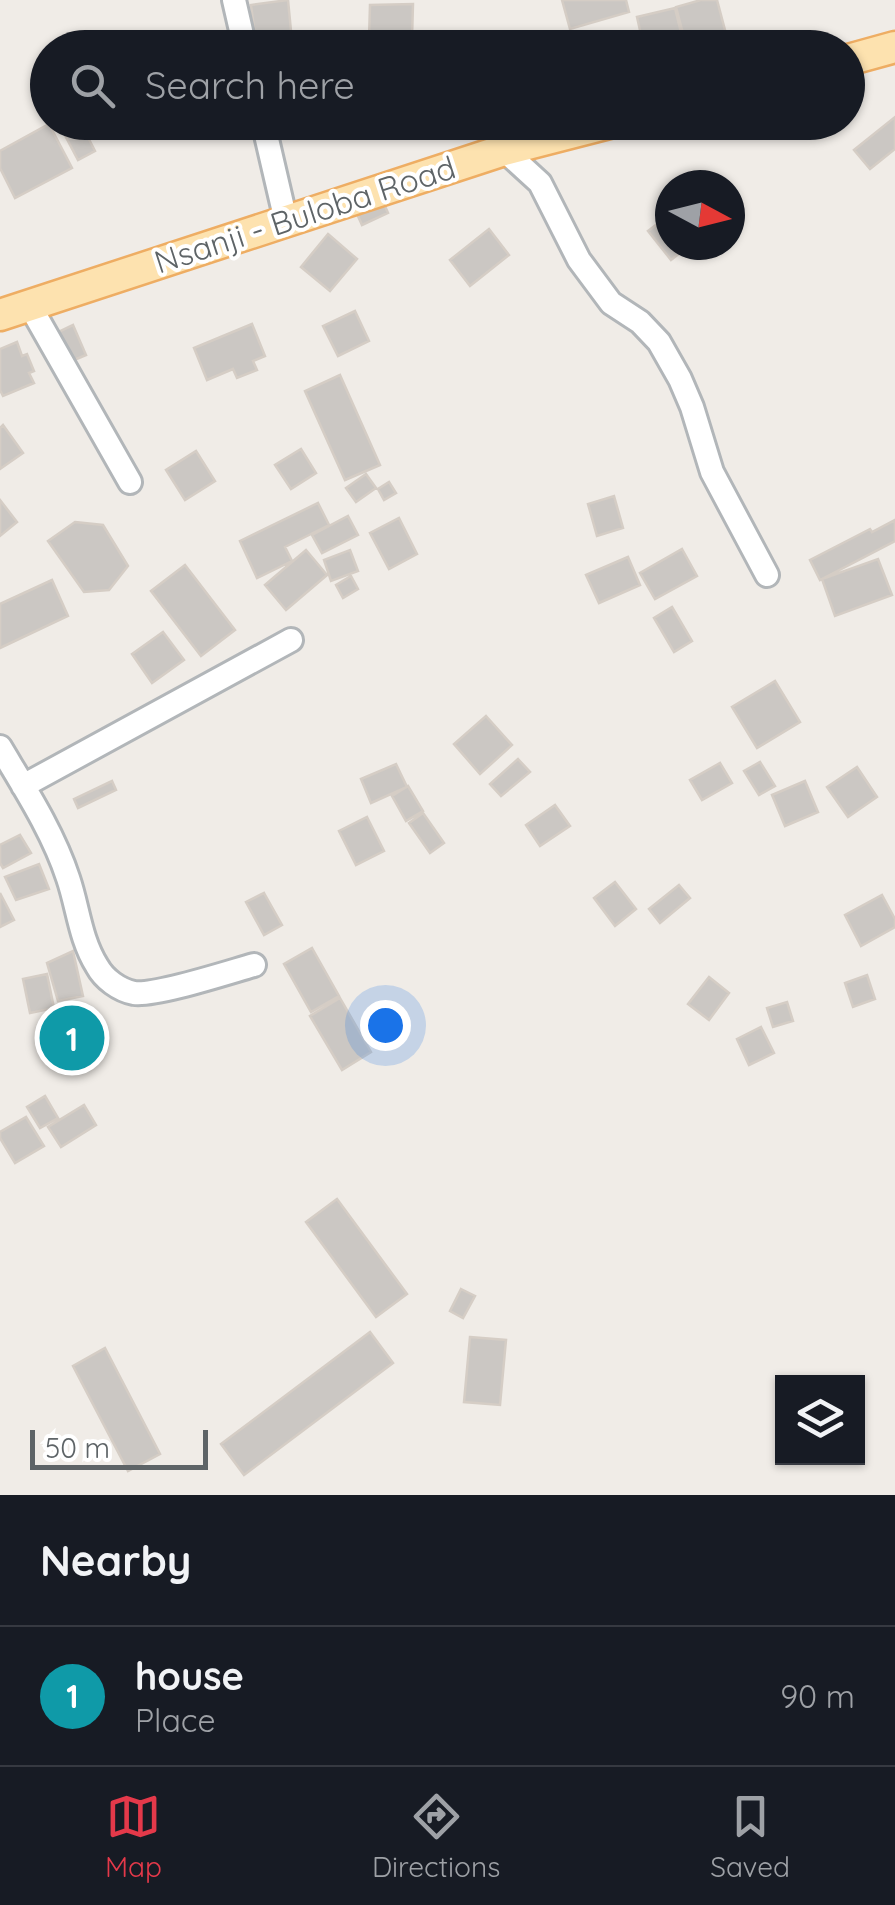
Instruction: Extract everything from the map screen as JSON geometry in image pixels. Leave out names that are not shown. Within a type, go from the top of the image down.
[{"type":"main road","points":[[865,55],[895,47]]},
{"type":"main road","name":"Nsanji - Buloba Road","points":[[0,315],[543,140]]},
{"type":"street","points":[[234,0],[241,30]]},
{"type":"street","points":[[267,140],[286,221]]},
{"type":"street","points":[[504,150],[540,184],[579,260],[612,303],[640,322],[659,342],[692,408],[712,472],[767,575]]},
{"type":"street","points":[[30,306],[130,482]]},
{"type":"street","points":[[23,786],[291,640]]},
{"type":"street","points":[[0,747],[57,849],[70,881],[82,936],[98,969],[114,986],[135,993],[163,990],[254,965]]},
{"type":"building","points":[[288,0],[291,30],[254,30],[251,5]]},
{"type":"building","points":[[562,0],[626,0],[629,12],[570,29]]},
{"type":"building","points":[[717,0],[725,30],[682,30],[676,7]]},
{"type":"building","points":[[413,4],[412,30],[369,30],[370,5]]},
{"type":"building","points":[[675,8],[680,30],[640,30],[637,17]]},
{"type":"building","points":[[895,117],[895,149],[870,169],[854,150]]},
{"type":"building","points":[[30,134],[30,140],[57,140],[72,168],[15,198],[0,168],[0,151]]},
{"type":"building","points":[[67,140],[89,140],[95,151],[78,160]]},
{"type":"building","points":[[380,195],[388,213],[362,225],[354,207]]},
{"type":"building","points":[[489,229],[509,255],[470,286],[450,260]]},
{"type":"building","points":[[328,234],[357,259],[330,291],[301,267]]},
{"type":"building","points":[[355,311],[369,341],[338,356],[323,326]]},
{"type":"building","points":[[252,324],[265,356],[253,361],[257,370],[237,378],[233,369],[207,380],[194,348]]},
{"type":"building","points":[[73,325],[86,355],[67,363],[54,334]]},
{"type":"building","points":[[17,342],[22,356],[27,354],[34,383],[3,396],[0,349]]},
{"type":"building","points":[[340,375],[380,465],[345,480],[305,391]]},
{"type":"building","points":[[3,425],[23,453],[0,469],[0,428]]},
{"type":"building","points":[[301,449],[316,473],[291,489],[275,465]]},
{"type":"building","points":[[196,451],[215,481],[185,500],[166,470]]},
{"type":"building","points":[[366,474],[376,488],[356,502],[346,488]]},
{"type":"building","points":[[389,482],[396,493],[384,500],[378,489]]},
{"type":"building","points":[[614,496],[623,528],[597,536],[588,504]]},
{"type":"building","points":[[0,500],[17,522],[0,536]]},
{"type":"building","points":[[318,503],[329,525],[285,547],[292,561],[257,578],[240,541]]},
{"type":"building","points":[[348,516],[358,535],[322,553],[312,535]]},
{"type":"building","points":[[399,518],[417,554],[389,569],[370,533]]},
{"type":"building","points":[[895,520],[895,541],[820,580],[810,560]]},
{"type":"building","points":[[75,522],[103,525],[128,566],[109,590],[84,592],[48,541]]},
{"type":"building","points":[[682,549],[697,576],[655,599],[640,573]]},
{"type":"building","points":[[306,550],[327,575],[286,610],[265,585]]},
{"type":"building","points":[[350,550],[358,571],[331,581],[324,560]]},
{"type":"building","points":[[628,557],[640,585],[599,603],[586,575]]},
{"type":"building","points":[[878,559],[892,595],[835,616],[822,579]]},
{"type":"building","points":[[185,565],[235,630],[201,656],[151,591]]},
{"type":"building","points":[[351,576],[358,589],[343,598],[336,585]]},
{"type":"building","points":[[52,580],[68,616],[0,648],[0,604]]},
{"type":"building","points":[[672,607],[692,641],[674,652],[654,618]]},
{"type":"building","points":[[163,632],[184,660],[152,683],[132,654]]},
{"type":"building","points":[[775,681],[800,722],[757,748],[732,707]]},
{"type":"building","points":[[486,716],[512,745],[480,774],[454,744]]},
{"type":"building","points":[[518,759],[530,772],[501,796],[490,784]]},
{"type":"building","points":[[760,762],[775,786],[759,795],[744,771]]},
{"type":"building","points":[[720,763],[732,783],[702,800],[690,780]]},
{"type":"building","points":[[396,764],[407,787],[371,803],[361,779]]},
{"type":"building","points":[[857,767],[877,797],[848,817],[827,787]]},
{"type":"building","points":[[112,781],[116,790],[78,808],[74,799]]},
{"type":"building","points":[[805,781],[818,812],[785,826],[772,795]]},
{"type":"building","points":[[408,786],[423,811],[406,821],[392,796]]},
{"type":"building","points":[[555,805],[570,826],[540,846],[526,825]]},
{"type":"building","points":[[423,813],[444,843],[430,853],[409,823]]},
{"type":"building","points":[[367,817],[384,851],[356,865],[339,831]]},
{"type":"building","points":[[20,835],[31,853],[3,868],[0,845]]},
{"type":"building","points":[[39,864],[49,889],[16,900],[5,877]]},
{"type":"building","points":[[615,882],[636,909],[615,926],[594,898]]},
{"type":"building","points":[[679,885],[690,898],[660,923],[649,909]]},
{"type":"building","points":[[0,893],[14,920],[0,927]]},
{"type":"building","points":[[264,893],[282,925],[264,935],[246,902]]},
{"type":"building","points":[[882,895],[895,919],[895,927],[861,946],[845,915]]},
{"type":"building","points":[[312,948],[339,996],[311,1012],[284,964]]},
{"type":"building","points":[[73,951],[83,996],[58,1001],[47,963]]},
{"type":"building","points":[[47,974],[54,1008],[30,1013],[23,979]]},
{"type":"building","points":[[867,975],[875,999],[853,1007],[845,983]]},
{"type":"building","points":[[709,977],[729,993],[709,1020],[688,1004]]},
{"type":"building","points":[[340,998],[371,1052],[342,1070],[310,1016]]},
{"type":"building","points":[[787,1002],[793,1021],[773,1027],[767,1008]]},
{"type":"building","points":[[79,1009],[95,1047],[74,1063],[44,1029]]},
{"type":"building","points":[[761,1027],[774,1053],[749,1065],[737,1039]]},
{"type":"building","points":[[45,1096],[58,1118],[40,1128],[27,1107]]},
{"type":"building","points":[[84,1105],[96,1125],[61,1147],[48,1127]]},
{"type":"building","points":[[26,1117],[44,1146],[15,1163],[0,1132]]},
{"type":"building","points":[[337,1199],[407,1294],[376,1317],[306,1222]]},
{"type":"building","points":[[461,1289],[475,1296],[463,1318],[450,1311]]},
{"type":"building","points":[[370,1332],[393,1363],[244,1475],[221,1444]]},
{"type":"building","points":[[470,1337],[506,1340],[500,1405],[464,1402]]},
{"type":"building","points":[[105,1348],[160,1454],[128,1471],[73,1366]]},
{"type":"place","name":"house","points":[[72,1038]]}]
